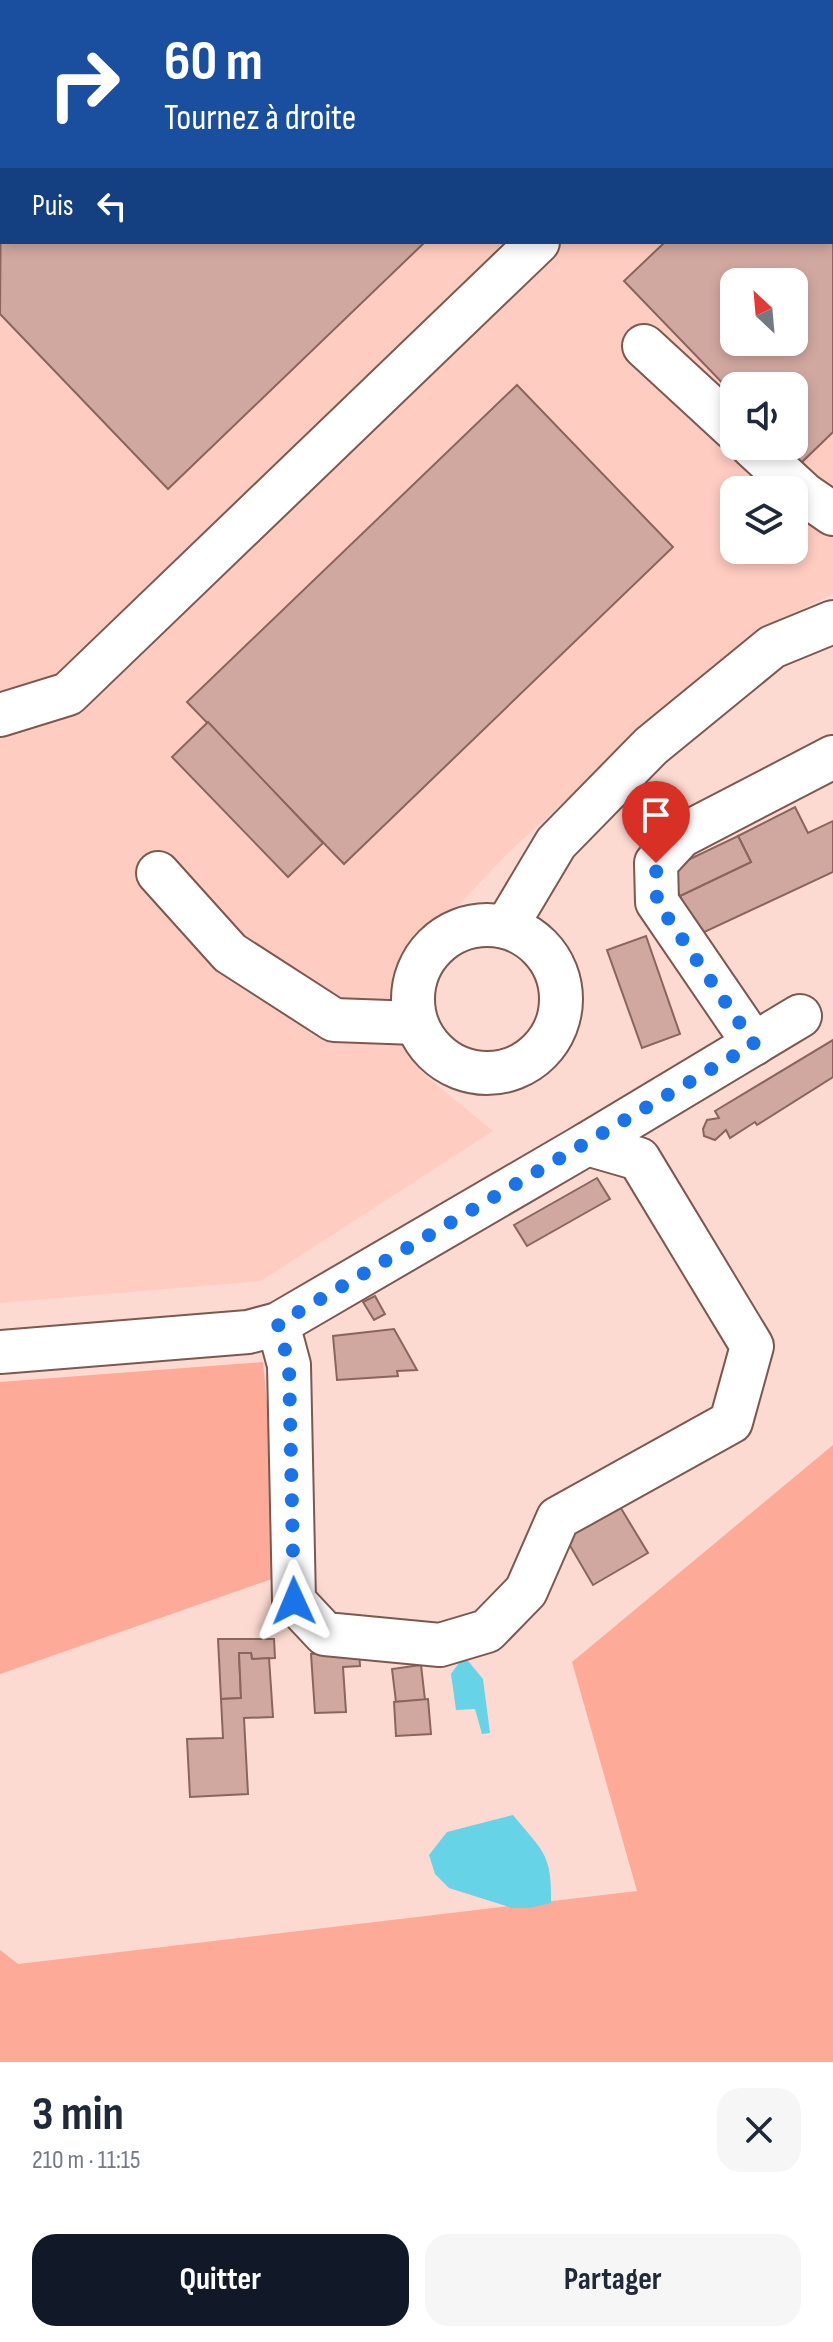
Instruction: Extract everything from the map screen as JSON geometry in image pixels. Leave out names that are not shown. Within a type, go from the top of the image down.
[{"type":"lane","points":[[0,715],[68,694],[536,244]]},
{"type":"lane","points":[[644,346],[720,416]]},
{"type":"lane","points":[[767,460],[804,494],[833,514]]},
{"type":"lane","points":[[506,927],[556,843],[651,746],[772,647],[833,622]]},
{"type":"lane","points":[[754,1044],[657,902],[656,863],[681,836],[833,757]]},
{"type":"lane","points":[[158,873],[230,953],[334,1020],[416,1023]]},
{"type":"lane","points":[[483,925],[506,927],[529,937],[548,956],[559,979],[562,1004],[556,1029],[542,1051],[521,1066],[496,1074],[470,1073],[446,1062],[428,1045],[416,1023],[412,1000],[415,977],[425,957],[441,941],[461,930],[483,925]]},
{"type":"lane","points":[[0,1352],[248,1332],[278,1324],[800,1016]]},
{"type":"lane","points":[[278,1324],[289,1365],[294,1601],[325,1634],[440,1645],[487,1631],[526,1591],[558,1518],[731,1422],[752,1346],[639,1159],[587,1144]]},
{"type":"shaded area","points":[[0,244],[833,244],[833,594],[785,617],[640,732],[509,852],[393,974],[421,1072],[493,1131],[261,1281],[0,1303]]},
{"type":"shaded area","points":[[263,1362],[283,1575],[0,1674],[0,1382]]},
{"type":"shaded area","points":[[833,1445],[833,2062],[0,2062],[0,1950],[18,1964],[637,1891],[572,1662]]},
{"type":"water","points":[[464,1656],[483,1679],[490,1733],[482,1734],[475,1709],[456,1710],[451,1674]]},
{"type":"water","points":[[513,1815],[544,1854],[550,1873],[551,1903],[512,1908],[449,1888],[435,1874],[429,1855],[447,1832]]},
{"type":"building","points":[[1,244],[423,244],[168,489],[0,314]]},
{"type":"building","points":[[663,244],[833,244],[833,432],[808,456],[808,372],[720,372],[720,380],[624,281]]},
{"type":"building","points":[[517,385],[673,547],[344,864],[187,702]]},
{"type":"building","points":[[208,722],[323,843],[288,877],[172,757]]},
{"type":"building","points":[[795,807],[808,833],[833,821],[833,872],[698,935],[680,896],[751,862],[738,836]]},
{"type":"building","points":[[738,836],[751,862],[680,896],[667,870]]},
{"type":"building","points":[[646,936],[680,1034],[642,1048],[607,950]]},
{"type":"building","points":[[833,1040],[833,1077],[757,1125],[755,1122],[730,1138],[726,1130],[715,1140],[704,1136],[707,1120],[719,1118],[715,1111]]},
{"type":"building","points":[[597,1178],[610,1199],[527,1246],[514,1225]]},
{"type":"building","points":[[375,1296],[385,1314],[374,1320],[363,1302]]},
{"type":"building","points":[[394,1329],[417,1370],[397,1371],[398,1376],[337,1380],[333,1336]]},
{"type":"building","points":[[619,1505],[648,1553],[593,1585],[565,1537]]},
{"type":"building","points":[[218,1639],[274,1639],[275,1658],[252,1659],[251,1653],[239,1653],[241,1698],[221,1699]]},
{"type":"building","points":[[359,1651],[360,1666],[343,1667],[346,1712],[315,1713],[311,1654]]},
{"type":"building","points":[[239,1653],[251,1653],[252,1659],[269,1658],[273,1717],[244,1718],[248,1794],[190,1797],[187,1739],[223,1738],[221,1699],[241,1698]]},
{"type":"building","points":[[421,1665],[425,1700],[396,1702],[392,1669]]},
{"type":"building","points":[[428,1699],[431,1734],[396,1736],[394,1702]]},
{"type":"route","points":[[294,1601],[289,1365],[278,1324],[754,1044],[657,902],[656,863]]}]
